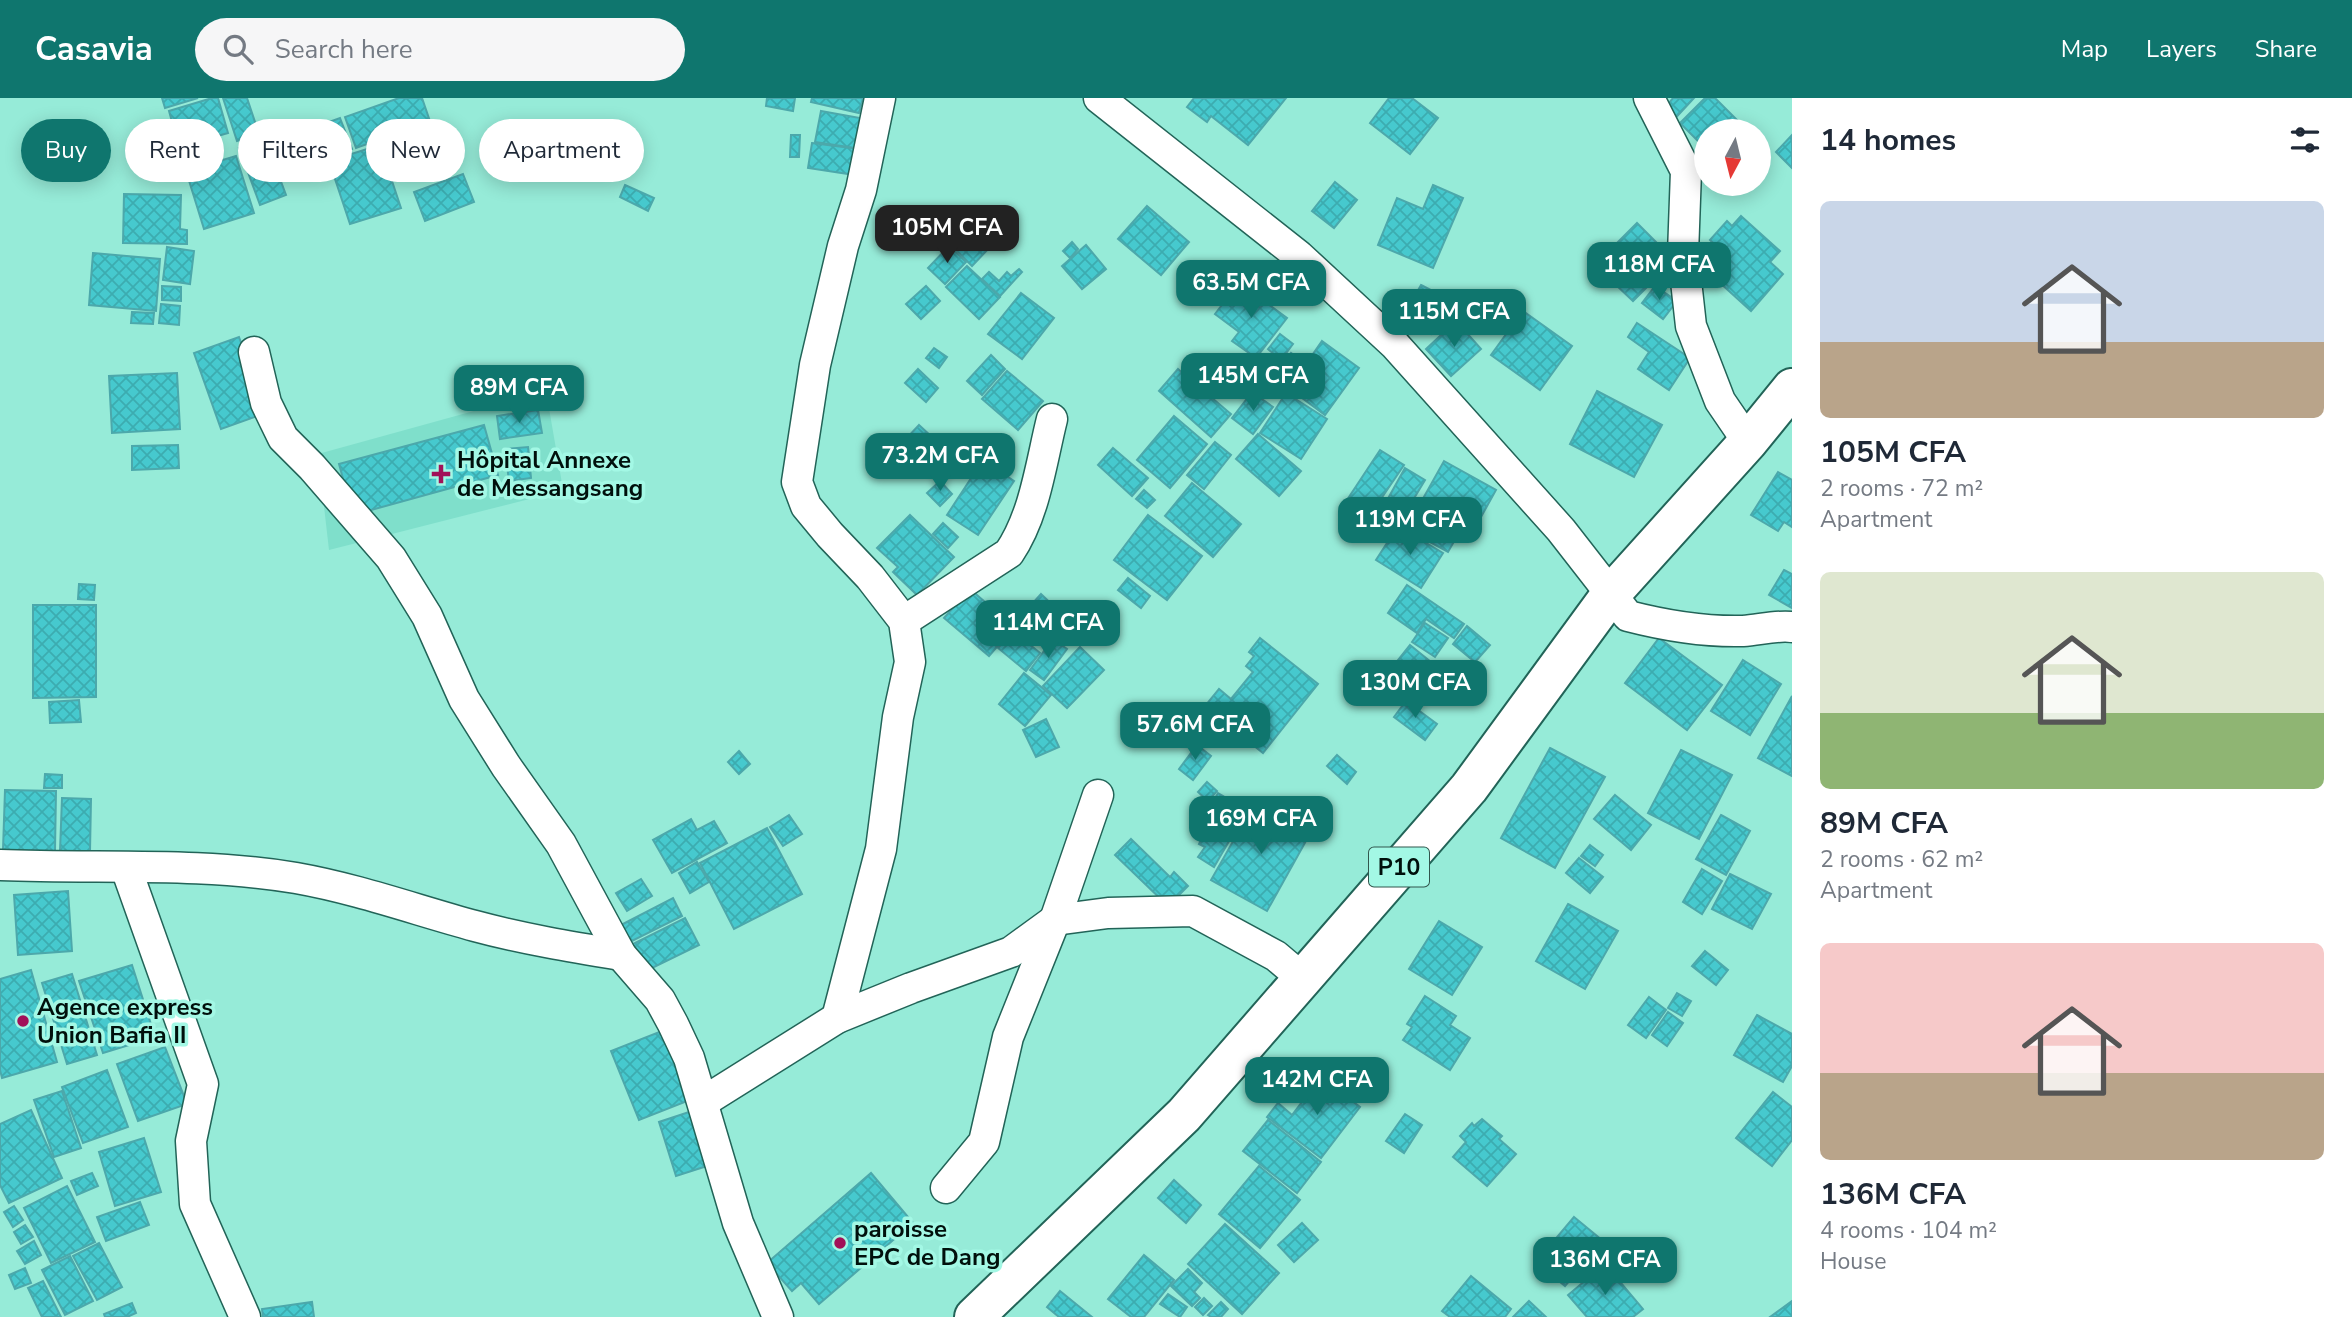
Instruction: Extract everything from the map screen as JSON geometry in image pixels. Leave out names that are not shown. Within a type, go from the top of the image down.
[{"type":"main road","name":"P10","points":[[974,1317],[1184,1115],[1469,788],[1611,594],[1748,442],[1792,388]]},
{"type":"street","points":[[837,1018],[881,849],[898,717],[910,662],[904,621],[870,577],[806,506],[797,482],[815,365],[843,246],[861,190],[880,98]]},
{"type":"street","points":[[1100,98],[1299,256],[1395,345],[1561,530],[1628,615],[1644,620],[1741,631],[1784,626],[1792,628]]},
{"type":"street","points":[[1650,98],[1686,171],[1683,254],[1691,326],[1720,401],[1748,442]]},
{"type":"street","points":[[254,352],[266,403],[283,438],[312,467],[391,558],[427,616],[464,698],[506,766],[561,844],[621,955],[660,1000],[689,1058],[738,1223],[778,1317]]},
{"type":"street","points":[[904,621],[1009,552],[1020,537],[1052,419]]},
{"type":"street","points":[[946,1188],[984,1142],[1008,1037],[1055,920],[1098,795]]},
{"type":"street","points":[[0,865],[197,867],[297,878],[350,889],[489,929],[554,944],[621,955]]},
{"type":"street","points":[[126,868],[203,1084],[191,1141],[195,1204],[245,1317]]},
{"type":"street","points":[[703,1102],[837,1018],[1011,951],[1055,920],[1108,913],[1193,911],[1276,956],[1301,978]]},
{"type":"shaded area","name":"Hôpital Annexe de Messangsang","points":[[546,391],[564,495],[545,495],[329,550],[318,454]]},
{"type":"building","points":[[162,98],[198,98],[165,108]]},
{"type":"building","points":[[218,98],[224,119],[171,119],[169,111]]},
{"type":"building","points":[[223,98],[247,98],[254,119],[238,119],[237,141]]},
{"type":"building","points":[[399,98],[422,98],[429,119],[366,119],[366,144],[356,148],[352,137],[352,119],[345,117]]},
{"type":"building","points":[[767,98],[795,98],[793,111],[766,106]]},
{"type":"building","points":[[812,98],[863,98],[859,113],[811,102]]},
{"type":"building","points":[[1194,98],[1286,98],[1248,145],[1211,116],[1207,122],[1187,107]]},
{"type":"building","points":[[1389,98],[1412,98],[1438,118],[1410,154],[1370,123]]},
{"type":"building","points":[[1673,98],[1694,98],[1671,123],[1660,114]]},
{"type":"building","points":[[1705,98],[1715,98],[1736,119],[1694,119],[1694,137],[1680,123]]},
{"type":"building","points":[[821,111],[860,118],[855,148],[815,142]]},
{"type":"building","points":[[791,135],[800,135],[799,157],[790,157]]},
{"type":"building","points":[[1792,135],[1792,168],[1776,152]]},
{"type":"building","points":[[812,143],[859,149],[855,175],[808,168]]},
{"type":"building","points":[[366,149],[366,182],[392,182],[401,208],[350,224],[336,182],[352,182],[352,154]]},
{"type":"building","points":[[236,156],[238,182],[244,182],[254,213],[204,229],[189,182],[224,182],[224,160]]},
{"type":"building","points":[[465,179],[474,202],[425,221],[414,192],[441,182],[465,182]]},
{"type":"building","points":[[252,182],[281,182],[286,195],[260,205]]},
{"type":"building","points":[[1335,182],[1357,200],[1334,228],[1312,211]]},
{"type":"building","points":[[625,185],[654,198],[648,211],[620,197]]},
{"type":"building","points":[[1433,185],[1463,198],[1433,268],[1378,245],[1397,198],[1423,209]]},
{"type":"building","points":[[124,194],[181,195],[180,229],[187,230],[187,244],[123,243]]},
{"type":"building","points":[[1147,206],[1189,242],[1161,275],[1118,239]]},
{"type":"building","points":[[1741,216],[1780,251],[1770,262],[1783,274],[1751,311],[1698,263],[1715,245],[1710,240],[1727,221],[1732,226]]},
{"type":"building","points":[[1637,223],[1674,260],[1633,301],[1595,265]]},
{"type":"building","points":[[974,230],[991,246],[972,266],[951,245],[957,239],[962,243]]},
{"type":"building","points":[[1072,242],[1078,249],[1070,258],[1063,251]]},
{"type":"building","points":[[1086,245],[1106,269],[1082,289],[1062,266]]},
{"type":"building","points":[[949,246],[966,262],[945,284],[928,268]]},
{"type":"building","points":[[167,247],[194,251],[190,284],[163,280]]},
{"type":"building","points":[[93,253],[160,259],[156,311],[89,305]]},
{"type":"building","points":[[967,266],[1000,297],[979,319],[946,287]]},
{"type":"building","points":[[1019,269],[1022,272],[1000,296],[982,279],[989,272],[999,281],[1007,272],[1011,276]]},
{"type":"building","points":[[1239,283],[1287,318],[1256,358],[1232,341],[1239,332],[1215,314]]},
{"type":"building","points":[[1421,285],[1450,300],[1431,334],[1402,318]]},
{"type":"building","points":[[162,286],[181,287],[181,301],[162,300]]},
{"type":"building","points":[[926,286],[940,301],[921,319],[906,304]]},
{"type":"building","points":[[1655,286],[1677,301],[1663,319],[1642,303]]},
{"type":"building","points":[[1021,293],[1054,318],[1022,359],[988,334]]},
{"type":"building","points":[[161,304],[180,306],[179,325],[159,323]]},
{"type":"building","points":[[1523,311],[1572,346],[1540,390],[1491,355]]},
{"type":"building","points":[[132,312],[154,313],[153,324],[131,323]]},
{"type":"building","points":[[1456,321],[1481,349],[1451,376],[1426,349]]},
{"type":"building","points":[[1637,323],[1690,358],[1669,390],[1638,369],[1649,352],[1628,337]]},
{"type":"building","points":[[1280,334],[1293,344],[1281,360],[1268,349]]},
{"type":"building","points":[[239,337],[266,413],[221,429],[194,353]]},
{"type":"building","points":[[1322,341],[1359,368],[1325,415],[1282,383],[1292,370],[1283,364],[1291,353],[1306,364]]},
{"type":"building","points":[[934,348],[947,357],[939,368],[926,358]]},
{"type":"building","points":[[991,355],[1005,369],[982,395],[967,381]]},
{"type":"building","points":[[1216,359],[1232,373],[1219,387],[1203,373]]},
{"type":"building","points":[[918,369],[938,388],[926,402],[905,383]]},
{"type":"building","points":[[1178,369],[1231,414],[1211,437],[1159,391]]},
{"type":"building","points":[[1007,371],[1043,401],[1018,430],[982,399]]},
{"type":"building","points":[[177,373],[180,429],[112,433],[109,376]]},
{"type":"building","points":[[1597,391],[1662,425],[1634,477],[1570,444]]},
{"type":"building","points":[[1252,392],[1273,407],[1253,434],[1232,418]]},
{"type":"building","points":[[1286,393],[1327,419],[1301,459],[1260,433]]},
{"type":"building","points":[[538,410],[542,433],[500,439],[497,416]]},
{"type":"building","points":[[1174,416],[1207,444],[1170,488],[1137,460]]},
{"type":"building","points":[[484,425],[498,475],[353,515],[339,464]]},
{"type":"building","points":[[919,425],[931,436],[919,450],[906,439]]},
{"type":"building","points":[[1258,434],[1301,471],[1279,496],[1236,459]]},
{"type":"building","points":[[1215,442],[1231,455],[1204,489],[1187,475]]},
{"type":"building","points":[[178,445],[179,468],[132,470],[132,446]]},
{"type":"building","points":[[528,447],[531,478],[509,481],[505,449]]},
{"type":"building","points":[[1113,448],[1148,478],[1132,496],[1098,465]]},
{"type":"building","points":[[1380,450],[1404,465],[1370,515],[1347,500]]},
{"type":"building","points":[[983,460],[1014,481],[978,535],[947,515]]},
{"type":"building","points":[[1444,461],[1496,490],[1481,517],[1471,512],[1448,552],[1406,529]]},
{"type":"building","points":[[1405,468],[1425,480],[1404,515],[1385,504]]},
{"type":"building","points":[[1778,472],[1792,480],[1792,527],[1784,522],[1778,531],[1751,515]]},
{"type":"building","points":[[940,481],[952,494],[940,506],[927,493]]},
{"type":"building","points":[[1192,483],[1241,524],[1213,557],[1165,516]]},
{"type":"building","points":[[1144,490],[1155,500],[1147,508],[1136,499]]},
{"type":"building","points":[[910,515],[954,557],[917,595],[893,572],[898,567],[877,548]]},
{"type":"building","points":[[1148,515],[1202,556],[1167,600],[1114,560]]},
{"type":"building","points":[[943,523],[958,537],[948,548],[933,534]]},
{"type":"building","points":[[1398,526],[1443,553],[1421,588],[1376,560]]},
{"type":"building","points":[[1784,570],[1792,574],[1792,608],[1769,595]]},
{"type":"building","points":[[1128,578],[1150,596],[1141,608],[1118,590]]},
{"type":"building","points":[[79,584],[95,585],[94,600],[78,599]]},
{"type":"building","points":[[1407,585],[1464,624],[1454,638],[1426,619],[1417,633],[1388,613]]},
{"type":"building","points":[[970,589],[1014,627],[989,656],[944,618]]},
{"type":"building","points":[[1041,594],[1063,615],[1037,644],[1014,624]]},
{"type":"building","points":[[33,605],[96,605],[96,697],[33,698]]},
{"type":"building","points":[[1425,623],[1448,638],[1435,657],[1412,642]]},
{"type":"building","points":[[1467,626],[1490,645],[1475,662],[1453,644]]},
{"type":"building","points":[[1013,631],[1040,653],[1026,671],[998,648]]},
{"type":"building","points":[[1260,638],[1318,684],[1263,753],[1205,706],[1219,689],[1231,699],[1253,672],[1246,666],[1254,656],[1249,652]]},
{"type":"building","points":[[1659,638],[1722,685],[1687,730],[1625,683]]},
{"type":"building","points":[[1053,639],[1067,649],[1044,680],[1030,670]]},
{"type":"building","points":[[1410,645],[1442,671],[1416,704],[1383,679]]},
{"type":"building","points":[[1080,647],[1104,670],[1067,708],[1043,686]]},
{"type":"building","points":[[1743,660],[1781,684],[1750,735],[1711,711]]},
{"type":"building","points":[[1024,673],[1051,695],[1025,726],[999,704]]},
{"type":"building","points":[[1792,696],[1792,776],[1758,758]]},
{"type":"building","points":[[79,700],[81,722],[50,723],[49,702]]},
{"type":"building","points":[[1406,701],[1437,724],[1425,740],[1394,717]]},
{"type":"building","points":[[1046,719],[1059,747],[1036,757],[1023,730]]},
{"type":"building","points":[[1197,745],[1211,756],[1193,780],[1179,769]]},
{"type":"building","points":[[1550,748],[1605,777],[1555,868],[1501,838]]},
{"type":"building","points":[[1681,750],[1732,775],[1699,839],[1648,813]]},
{"type":"building","points":[[739,751],[750,764],[739,774],[728,762]]},
{"type":"building","points":[[1337,755],[1356,772],[1347,784],[1327,766]]},
{"type":"building","points":[[45,774],[62,775],[62,788],[44,788]]},
{"type":"building","points":[[1207,782],[1217,791],[1208,801],[1198,792]]},
{"type":"building","points":[[5,790],[56,791],[55,851],[3,850]]},
{"type":"building","points":[[1218,793],[1247,810],[1214,867],[1198,857],[1205,847],[1199,844],[1203,836],[1195,832]]},
{"type":"building","points":[[1615,795],[1651,825],[1631,850],[1594,819]]},
{"type":"building","points":[[62,798],[91,799],[90,852],[60,851]]},
{"type":"building","points":[[1256,801],[1311,832],[1267,911],[1211,880]]},
{"type":"building","points":[[789,815],[802,834],[783,846],[770,827]]},
{"type":"building","points":[[1721,815],[1750,831],[1726,875],[1696,859]]},
{"type":"building","points":[[691,819],[697,830],[714,821],[727,843],[672,873],[653,840]]},
{"type":"building","points":[[767,828],[802,894],[734,929],[700,863]]},
{"type":"building","points":[[1131,839],[1170,877],[1174,872],[1188,886],[1168,906],[1115,855]]},
{"type":"building","points":[[1590,845],[1603,855],[1595,866],[1581,856]]},
{"type":"building","points":[[1579,858],[1603,877],[1590,893],[1566,873]]},
{"type":"building","points":[[697,862],[709,882],[690,893],[679,873]]},
{"type":"building","points":[[1702,869],[1722,881],[1702,914],[1683,902]]},
{"type":"building","points":[[1730,874],[1771,894],[1752,929],[1712,909]]},
{"type":"building","points":[[641,879],[652,896],[627,911],[616,893]]},
{"type":"building","points":[[68,891],[72,951],[18,955],[14,895]]},
{"type":"building","points":[[673,898],[682,916],[630,942],[621,925]]},
{"type":"building","points":[[1568,904],[1618,931],[1585,989],[1536,961]]},
{"type":"building","points":[[685,918],[699,945],[644,972],[631,945]]},
{"type":"building","points":[[1439,921],[1482,947],[1452,995],[1409,969]]},
{"type":"building","points":[[1705,951],[1728,970],[1716,985],[1692,966]]},
{"type":"building","points":[[132,965],[155,1037],[103,1053],[79,981]]},
{"type":"building","name":"Agence express Union Bafia II","points":[[31,970],[57,1062],[2,1078],[0,979]]},
{"type":"building","points":[[72,974],[97,1055],[67,1064],[42,983]]},
{"type":"building","points":[[1677,993],[1691,1001],[1682,1016],[1668,1008]]},
{"type":"building","points":[[1425,996],[1456,1016],[1450,1025],[1470,1038],[1450,1070],[1403,1040],[1412,1027],[1407,1024]]},
{"type":"building","points":[[1649,997],[1666,1010],[1646,1038],[1628,1025]]},
{"type":"building","points":[[1668,1012],[1683,1023],[1667,1046],[1652,1035]]},
{"type":"building","points":[[1757,1015],[1792,1034],[1792,1066],[1783,1082],[1734,1055]]},
{"type":"building","points":[[672,1027],[700,1096],[639,1120],[611,1051]]},
{"type":"building","points":[[165,1047],[187,1104],[138,1121],[117,1064]]},
{"type":"building","points":[[107,1070],[128,1127],[83,1143],[62,1087]]},
{"type":"building","points":[[1321,1077],[1360,1107],[1321,1158],[1267,1117],[1278,1103],[1292,1115]]},
{"type":"building","points":[[62,1091],[81,1148],[54,1157],[34,1100]]},
{"type":"building","points":[[1773,1092],[1792,1107],[1792,1140],[1772,1166],[1736,1138]]},
{"type":"building","points":[[31,1110],[62,1178],[9,1203],[0,1185],[0,1124]]},
{"type":"building","points":[[692,1111],[710,1165],[676,1176],[659,1122]]},
{"type":"building","points":[[1405,1114],[1422,1125],[1404,1153],[1386,1141]]},
{"type":"building","points":[[1482,1119],[1502,1136],[1499,1139],[1516,1154],[1487,1186],[1453,1157],[1466,1142],[1460,1136],[1472,1123],[1474,1126]]},
{"type":"building","points":[[1268,1120],[1321,1162],[1297,1193],[1243,1151]]},
{"type":"building","points":[[144,1138],[161,1192],[115,1206],[99,1152]]},
{"type":"building","points":[[1259,1166],[1300,1200],[1260,1248],[1219,1214]]},
{"type":"building","points":[[92,1173],[98,1186],[77,1195],[71,1181]]},
{"type":"building","name":"paroisse EPC de Dang","points":[[871,1173],[913,1223],[819,1304],[801,1283],[792,1291],[767,1263]]},
{"type":"building","points":[[1174,1180],[1201,1205],[1186,1223],[1158,1198]]},
{"type":"building","points":[[67,1186],[95,1242],[51,1263],[24,1208]]},
{"type":"building","points":[[140,1202],[149,1225],[106,1241],[97,1217]]},
{"type":"building","points":[[14,1206],[23,1220],[13,1227],[4,1212]]},
{"type":"building","points":[[1574,1217],[1603,1241],[1565,1286],[1536,1262]]},
{"type":"building","points":[[1302,1223],[1318,1240],[1294,1262],[1278,1245]]},
{"type":"building","points":[[1225,1224],[1279,1273],[1242,1314],[1188,1264]]},
{"type":"building","points":[[25,1225],[33,1237],[21,1244],[14,1232]]},
{"type":"building","points":[[34,1241],[41,1255],[25,1264],[17,1251]]},
{"type":"building","points":[[99,1243],[122,1287],[97,1300],[73,1256]]},
{"type":"building","points":[[1144,1255],[1174,1280],[1144,1317],[1131,1317],[1108,1299]]},
{"type":"building","points":[[70,1256],[93,1301],[65,1315],[42,1270]]},
{"type":"building","points":[[1605,1264],[1643,1309],[1633,1317],[1587,1317],[1568,1295]]},
{"type":"building","points":[[25,1268],[31,1283],[15,1289],[9,1275]]},
{"type":"building","points":[[1188,1269],[1202,1283],[1194,1292],[1200,1298],[1192,1306],[1171,1286]]},
{"type":"building","points":[[1471,1276],[1511,1309],[1505,1317],[1450,1317],[1442,1311]]},
{"type":"building","points":[[43,1281],[61,1317],[42,1317],[28,1288]]},
{"type":"building","points":[[1060,1291],[1092,1317],[1059,1317],[1047,1307]]},
{"type":"building","points":[[1168,1294],[1187,1307],[1180,1317],[1160,1304]]},
{"type":"building","points":[[1204,1298],[1212,1306],[1203,1315],[1195,1307]]},
{"type":"building","points":[[1529,1301],[1546,1317],[1513,1317]]},
{"type":"building","points":[[1792,1301],[1792,1317],[1770,1317]]},
{"type":"building","points":[[312,1302],[314,1317],[263,1317],[262,1309]]},
{"type":"building","points":[[1221,1302],[1228,1309],[1221,1317],[1208,1315]]},
{"type":"building","points":[[132,1303],[136,1313],[127,1317],[105,1317],[104,1314]]},
{"type":"place","name":"Hôpital Annexe de Messangsang","points":[[441,474]]},
{"type":"place","name":"Agence express Union Bafia II","points":[[23,1021]]},
{"type":"place","name":"paroisse EPC de Dang","points":[[840,1243]]}]
